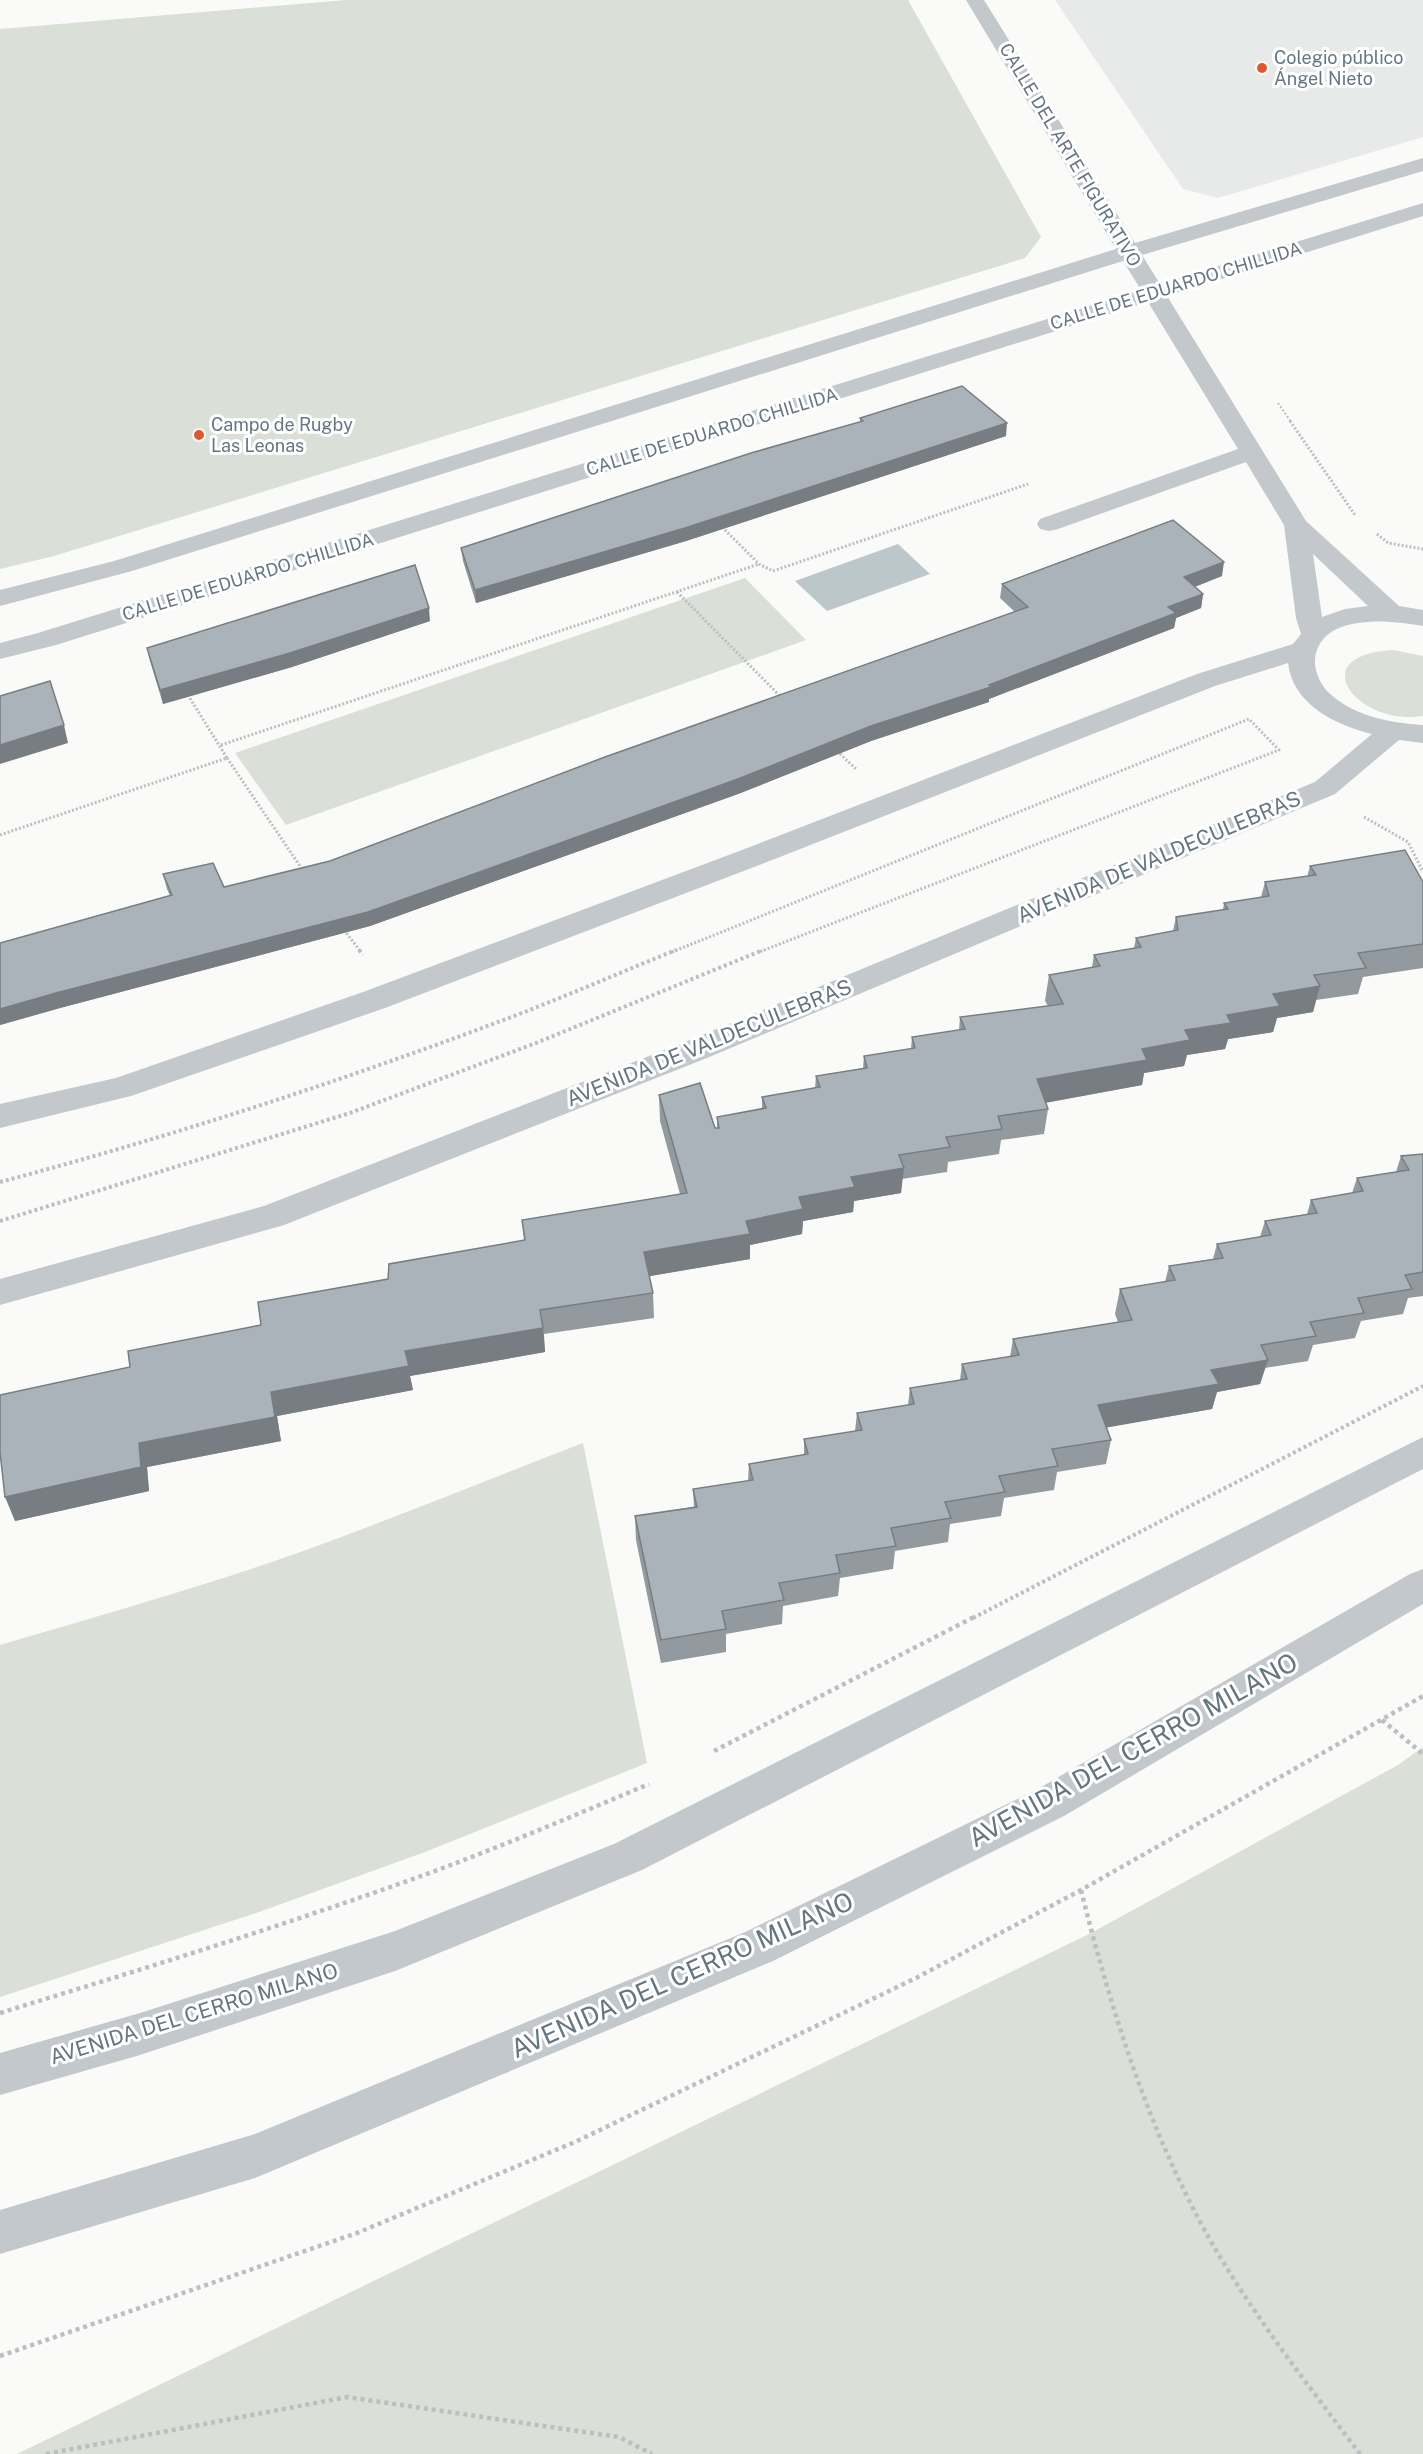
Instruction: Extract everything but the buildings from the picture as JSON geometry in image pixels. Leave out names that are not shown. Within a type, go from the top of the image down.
[{"type":"street","name":"CALLE DEL ARTE FIGURATIVO","points":[[975,0],[1296,525],[1409,612]]},
{"type":"street","points":[[0,598],[123,566],[1129,252],[1423,164]]},
{"type":"street","name":"CALLE DE EDUARDO CHILLIDA","points":[[0,651],[58,636],[1423,209]]},
{"type":"street","points":[[1049,524],[1252,452]]},
{"type":"street","name":"CALLE DEL ARTE FIGURATIVO","points":[[1296,525],[1309,618],[1308,642],[1301,670],[1311,690],[1331,708],[1358,723],[1405,733]]},
{"type":"street","points":[[0,1116],[120,1088],[374,1000],[1308,642],[1328,624],[1346,617],[1409,612]]},
{"type":"street","points":[[1405,733],[1423,758]]},
{"type":"street","name":"AVENIDA DE VALDECULEBRAS","points":[[0,1292],[272,1216],[696,1050],[1325,788],[1405,733]]},
{"type":"street","name":"AVENIDA DEL CERRO MILANO","points":[[0,2074],[140,2034],[395,1951],[628,1857],[1423,1452]]},
{"type":"street","name":"AVENIDA DEL CERRO MILANO","points":[[0,2232],[255,2156],[758,1947],[1050,1803],[1423,1585]]},
{"type":"path","points":[[1273,396],[1357,518]]},
{"type":"path","points":[[719,524],[759,564],[773,571],[1033,483]]},
{"type":"path","points":[[1373,531],[1388,543],[1423,549]]},
{"type":"path","points":[[221,746],[759,564]]},
{"type":"path","points":[[677,592],[782,699]]},
{"type":"path","points":[[183,688],[227,758],[307,876]]},
{"type":"path","points":[[0,1182],[110,1153],[336,1080],[491,1025],[1249,719],[1279,750],[671,986],[536,1043],[350,1113],[0,1221]]},
{"type":"path","points":[[830,745],[860,773]]},
{"type":"path","points":[[0,835],[227,758]]},
{"type":"path","points":[[1360,815],[1408,842],[1423,872]]},
{"type":"path","points":[[340,923],[364,958]]},
{"type":"path","points":[[707,1755],[1423,1386]]},
{"type":"path","points":[[0,2356],[357,2233],[575,2142],[916,1978],[1082,1890],[1423,1696]]},
{"type":"path","points":[[1382,1720],[1423,1754]]},
{"type":"path","points":[[0,2013],[166,1962],[404,1882],[534,1832],[654,1782]]},
{"type":"path","points":[[1082,1890],[1115,2015],[1139,2085],[1176,2174],[1221,2258],[1302,2377],[1360,2454]]},
{"type":"path","points":[[46,2454],[347,2397],[619,2437],[652,2454]]},
{"type":"shaded area","points":[[346,0],[908,0],[1041,237],[1025,258],[54,556],[0,569],[0,29]]},
{"type":"shaded area","name":"Colegio público Ángel Nieto","points":[[1055,0],[1423,0],[1423,137],[1218,198],[1183,189]]},
{"type":"shaded area","points":[[898,544],[930,574],[827,611],[795,581]]},
{"type":"shaded area","points":[[745,578],[806,640],[286,825],[235,753]]},
{"type":"shaded area","points":[[1393,650],[1423,656],[1423,716],[1399,717],[1378,711],[1361,701],[1349,689],[1345,676],[1350,664],[1365,655]]},
{"type":"shaded area","points":[[583,1443],[647,1763],[425,1852],[259,1912],[0,1997],[0,1645],[185,1590],[295,1554]]},
{"type":"shaded area","points":[[1423,1747],[1423,2454],[17,2454],[1091,1933],[1398,1765]]},
{"type":"place","name":"Colegio público Ángel Nieto","points":[[1262,68]]},
{"type":"place","name":"Campo de Rugby Las Leonas","points":[[199,435]]}]
